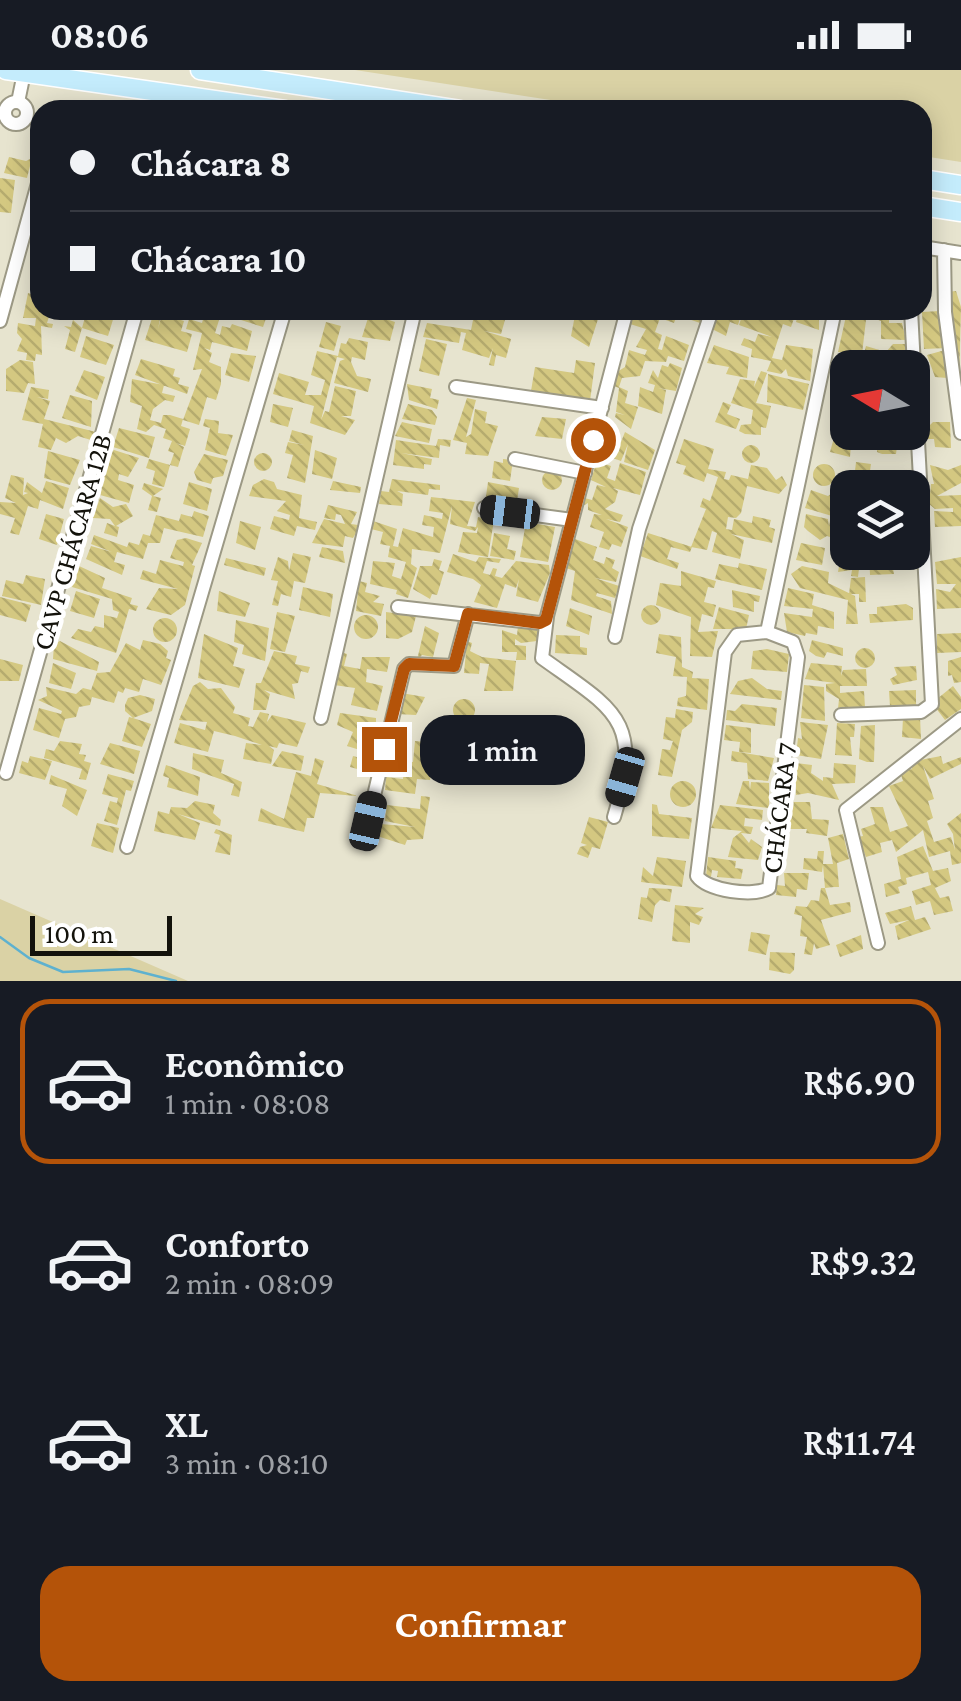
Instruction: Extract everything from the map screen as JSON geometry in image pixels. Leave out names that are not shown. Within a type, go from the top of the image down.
[{"type":"main road","points":[[200,70],[378,100]]},
{"type":"main road","points":[[15,71],[216,100]]},
{"type":"main road","points":[[932,181],[961,185]]},
{"type":"main road","points":[[932,208],[961,212]]},
{"type":"street","points":[[15,71],[28,111]]},
{"type":"street","points":[[2,112],[9,104],[28,111]]},
{"type":"street","points":[[0,321],[30,212]]},
{"type":"street","points":[[932,248],[961,252]]},
{"type":"street","points":[[944,250],[945,312],[961,433]]},
{"type":"street","name":"CAVP CHÁCARA 12B","points":[[6,773],[134,320]]},
{"type":"street","points":[[127,847],[282,320]]},
{"type":"street","points":[[320,718],[413,320]]},
{"type":"street","points":[[614,817],[625,777],[621,721],[542,658],[546,620],[624,320]]},
{"type":"street","points":[[614,637],[643,517],[709,320]]},
{"type":"street","points":[[766,632],[833,320]]},
{"type":"street","points":[[842,715],[921,712],[932,704],[912,320]]},
{"type":"street","points":[[456,387],[602,408]]},
{"type":"street","points":[[514,459],[585,473]]},
{"type":"street","points":[[484,508],[572,520]]},
{"type":"street","points":[[398,607],[546,620]]},
{"type":"street","points":[[368,821],[404,669],[409,664],[454,666],[468,614]]},
{"type":"street","name":"CHÁCARA 7","points":[[766,632],[793,642],[798,657],[769,888],[756,893],[707,886],[696,876],[726,652],[732,638],[766,632]]},
{"type":"street","points":[[878,943],[846,810],[961,719]]},
{"type":"shaded area","points":[[355,70],[961,70],[961,162],[932,157],[932,100],[551,100]]},
{"type":"shaded area","points":[[0,899],[188,981],[0,981]]},
{"type":"building","points":[[9,157],[30,159],[27,178],[4,173]]},
{"type":"building","points":[[0,178],[15,180],[11,213],[0,212]]},
{"type":"building","points":[[956,291],[961,307],[959,384],[946,292]]},
{"type":"building","points":[[28,293],[30,318],[23,318]]},
{"type":"building","points":[[932,311],[940,311],[941,339],[946,339],[947,348],[924,349],[922,320],[932,320]]},
{"type":"building","points":[[36,320],[53,324],[52,328],[41,326],[42,355],[36,354],[35,361],[26,360],[27,353],[17,351],[22,339],[17,333],[18,323],[35,326]]},
{"type":"building","points":[[73,320],[82,328],[75,352],[65,349],[70,330],[64,326],[71,327]]},
{"type":"building","points":[[84,320],[113,320],[108,336],[82,328]]},
{"type":"building","points":[[151,320],[160,320],[158,329],[160,320],[184,321],[181,331],[192,334],[187,352],[145,340]]},
{"type":"building","points":[[189,320],[219,320],[215,333],[220,335],[222,326],[230,328],[232,324],[252,331],[247,351],[212,342],[210,350],[204,348],[212,353],[209,362],[221,367],[221,384],[216,400],[207,397],[199,425],[183,420],[202,369],[193,370],[202,333],[186,329]]},
{"type":"building","points":[[241,320],[265,320],[263,327]]},
{"type":"building","points":[[367,320],[395,322],[390,341],[362,337]]},
{"type":"building","points":[[473,320],[505,320],[501,334],[484,331],[511,339],[506,358],[496,355],[494,366],[489,365],[493,348],[489,358],[462,350],[466,333],[461,332],[459,343],[423,337],[427,323],[471,330]]},
{"type":"building","points":[[574,320],[598,320],[589,347],[571,336]]},
{"type":"building","points":[[631,320],[659,320],[655,332],[662,335],[658,349],[662,350],[666,336],[689,345],[684,361],[668,356],[666,362],[645,361],[640,376],[622,378],[619,387],[628,391],[625,403],[638,407],[631,429],[615,417],[616,413],[625,415],[616,412],[619,388],[614,386],[629,350],[645,355],[647,350],[636,347],[646,329],[630,324]]},
{"type":"building","points":[[715,320],[740,320],[738,325],[730,322],[726,336],[712,329]]},
{"type":"building","points":[[741,320],[793,320],[791,327],[783,324],[772,358],[782,360],[786,345],[813,349],[810,381],[788,376],[786,369],[781,374],[767,371],[771,361],[751,357],[752,349],[741,345],[744,338],[755,342],[758,334],[772,337],[739,325]]},
{"type":"building","points":[[819,320],[819,330],[796,322]]},
{"type":"building","points":[[845,320],[866,320],[862,350],[838,350]]},
{"type":"building","points":[[881,321],[902,323],[906,340],[881,339]]},
{"type":"building","points":[[326,322],[341,326],[334,351],[319,347]]},
{"type":"building","points":[[86,336],[114,345],[106,365],[80,357]]},
{"type":"building","points":[[349,338],[368,342],[365,360],[352,357],[351,362],[357,376],[371,379],[368,392],[334,383],[340,361],[345,359],[337,357],[321,420],[325,411],[329,412],[335,386],[356,391],[351,416],[341,416],[355,420],[345,435],[310,423],[314,406],[273,394],[279,373],[309,382],[305,395],[321,395],[325,380],[311,375],[317,351],[338,356],[341,343],[346,344]]},
{"type":"building","points":[[426,339],[447,344],[439,376],[419,371]]},
{"type":"building","points":[[893,344],[907,344],[907,350],[888,350]]},
{"type":"building","points":[[714,345],[749,357],[747,378],[726,374],[729,367],[707,363]]},
{"type":"building","points":[[945,350],[947,378],[935,377],[930,354]]},
{"type":"building","points":[[231,353],[256,356],[249,382],[225,375]]},
{"type":"building","points":[[141,359],[175,369],[173,376],[180,378],[178,384],[189,387],[187,394],[135,375]]},
{"type":"building","points":[[20,360],[33,362],[35,384],[28,383],[24,393],[6,391],[6,369]]},
{"type":"building","points":[[576,360],[595,363],[590,401],[531,391],[535,367],[574,373]]},
{"type":"building","points":[[670,363],[682,368],[676,391],[658,388],[666,390],[662,414],[638,406],[640,387],[653,392],[655,385],[648,383],[653,370],[658,378],[662,365],[668,367]]},
{"type":"building","points":[[84,370],[105,377],[97,400],[75,391]]},
{"type":"building","points":[[761,371],[767,373],[756,403],[771,406],[766,428],[761,427],[761,435],[745,434],[739,431],[741,425],[751,424],[753,410],[731,403],[740,379],[755,381],[754,387]]},
{"type":"building","points":[[768,374],[809,384],[803,410],[767,402]]},
{"type":"building","points":[[132,379],[164,385],[162,393],[175,396],[173,402],[165,400],[153,409],[150,420],[161,423],[163,415],[170,415],[183,419],[181,426],[190,429],[185,446],[176,443],[184,447],[178,467],[170,465],[174,453],[168,451],[172,441],[163,438],[166,429],[154,425],[146,432],[137,429],[142,406],[130,402]]},
{"type":"building","points":[[407,384],[432,389],[430,398],[439,400],[437,409],[409,400]]},
{"type":"building","points":[[31,387],[49,390],[48,399],[37,397],[50,401],[44,419],[96,432],[94,441],[78,436],[66,443],[56,438],[51,450],[38,447],[43,424],[22,420]]},
{"type":"building","points":[[70,395],[92,401],[91,427],[62,418]]},
{"type":"building","points":[[467,398],[476,400],[466,437],[471,434],[475,409],[487,412],[485,423],[498,426],[488,456],[465,454],[467,443],[453,440]]},
{"type":"building","points":[[723,402],[731,405],[727,414],[740,419],[736,429],[715,422]]},
{"type":"building","points":[[273,404],[293,408],[288,427],[270,422]]},
{"type":"building","points":[[408,404],[432,410],[437,417],[435,425],[402,419]]},
{"type":"building","points":[[542,417],[566,419],[562,439],[535,436]]},
{"type":"building","points":[[205,419],[219,421],[218,433],[233,435],[226,456],[205,450],[210,428],[203,426]]},
{"type":"building","points":[[402,422],[432,429],[429,443],[395,436]]},
{"type":"building","points":[[950,422],[951,448],[935,447],[934,439],[930,439],[930,425]]},
{"type":"building","points":[[119,428],[155,437],[149,458],[113,447]]},
{"type":"building","points":[[292,430],[313,436],[305,483],[287,478],[293,455],[285,453],[288,442],[304,445],[289,441]]},
{"type":"building","points":[[625,432],[655,450],[648,470],[624,462],[628,444],[621,461],[607,456],[605,464],[611,466],[607,478],[615,481],[620,463],[646,472],[640,495],[613,488],[618,491],[615,502],[605,509],[623,515],[620,522],[606,519],[628,527],[621,547],[612,544],[609,550],[599,547],[604,532],[590,527],[594,514],[602,515],[588,510],[588,503],[581,507],[581,497],[592,500],[597,485],[606,487],[591,480],[604,437],[621,442]]},
{"type":"building","points":[[438,439],[451,440],[450,447],[440,445],[439,458],[401,453],[432,459],[431,465],[424,464],[424,469],[393,465],[396,440],[436,446]]},
{"type":"building","points":[[684,439],[714,449],[708,469],[726,472],[724,479],[729,480],[731,475],[748,479],[751,465],[767,468],[776,480],[782,476],[787,485],[779,494],[747,486],[741,513],[736,518],[728,517],[726,529],[732,530],[734,519],[752,523],[753,516],[771,520],[769,527],[775,529],[772,543],[731,534],[744,540],[740,559],[712,552],[717,533],[712,531],[707,550],[691,547],[706,509],[700,507],[703,498],[710,501],[718,477],[707,473],[704,482],[683,474],[686,466],[676,463]]},
{"type":"building","points":[[751,445],[760,454],[751,463],[742,454]]},
{"type":"building","points":[[114,450],[139,458],[128,477],[119,474],[118,480],[134,485],[129,503],[100,495],[109,454]]},
{"type":"building","points":[[315,450],[337,458],[332,479],[312,474]]},
{"type":"building","points":[[831,450],[851,450],[850,457]]},
{"type":"building","points":[[877,450],[897,450],[896,454]]},
{"type":"building","points":[[48,451],[80,460],[70,485],[44,478]]},
{"type":"building","points":[[263,453],[270,455],[270,469],[263,471],[256,469],[254,462],[256,455]]},
{"type":"building","points":[[204,454],[228,460],[223,476],[213,478],[211,484],[197,480],[194,472]]},
{"type":"building","points":[[149,459],[170,465],[164,487],[152,484],[155,471],[146,468]]},
{"type":"building","points":[[503,459],[513,460],[510,481],[492,478],[494,461],[503,463]]},
{"type":"building","points":[[856,462],[871,464],[870,470],[855,470]]},
{"type":"building","points":[[930,465],[948,470],[961,465],[961,483],[937,496],[961,495],[961,526],[935,527],[934,511],[953,512],[953,508],[935,509],[930,505],[934,484]]},
{"type":"building","points":[[816,467],[832,467],[830,484],[816,483]]},
{"type":"building","points":[[548,470],[556,470],[562,480],[556,490],[548,490],[542,484],[542,476]]},
{"type":"building","points":[[11,475],[24,478],[23,495],[28,493],[24,492],[27,482],[42,493],[46,481],[69,488],[63,509],[40,500],[38,509],[28,506],[19,535],[10,533],[15,518],[0,514],[0,502],[16,503],[5,498]]},
{"type":"building","points":[[264,479],[274,482],[277,489],[302,495],[299,518],[317,522],[315,530],[297,526],[294,536],[270,529],[274,516],[289,520],[290,515],[277,511],[286,501],[249,496],[253,485]]},
{"type":"building","points":[[392,479],[440,485],[440,490],[429,489],[428,495],[397,491],[403,494],[402,506],[379,504],[381,491],[389,492]]},
{"type":"building","points":[[333,481],[361,487],[360,493],[330,490]]},
{"type":"building","points":[[189,482],[212,489],[207,511],[183,504]]},
{"type":"building","points":[[488,482],[519,488],[516,508],[485,503]]},
{"type":"building","points":[[144,483],[163,489],[153,496],[161,498],[157,512],[148,510],[152,496],[142,489]]},
{"type":"building","points":[[811,490],[828,496],[830,515],[805,508]]},
{"type":"building","points":[[431,497],[475,502],[467,526],[476,527],[478,517],[494,520],[488,557],[458,552],[463,532],[477,533],[478,527],[475,531],[450,524],[452,506],[440,553],[412,549],[411,564],[417,568],[408,598],[396,594],[397,590],[370,584],[373,561],[395,563],[392,576],[401,579],[406,562],[388,557],[390,546],[380,544],[383,532],[371,529],[373,521],[397,529],[393,546],[398,547],[403,528],[433,537],[434,527],[422,525],[424,515],[442,519],[443,513],[429,511]]},
{"type":"building","points":[[100,498],[113,507],[126,504],[133,516],[116,526],[117,537],[104,533],[107,523],[115,526],[110,519],[93,518]]},
{"type":"building","points":[[328,505],[357,512],[351,524],[358,525],[356,533],[353,538],[345,536],[343,547],[312,543],[324,519],[345,524],[341,515],[336,514],[335,520],[324,518]]},
{"type":"building","points":[[194,511],[209,516],[203,537],[164,528],[160,543],[148,543],[143,559],[117,552],[114,562],[125,565],[122,575],[86,559],[91,546],[112,552],[91,544],[94,535],[127,547],[129,542],[139,545],[143,534],[150,536],[156,515],[179,521],[181,514],[192,517]]},
{"type":"building","points":[[46,514],[64,519],[57,545],[39,539]]},
{"type":"building","points":[[806,514],[828,519],[829,526],[830,519],[830,537],[820,540],[804,527]]},
{"type":"building","points":[[240,521],[261,527],[255,550],[236,543]]},
{"type":"building","points":[[526,522],[555,527],[548,562],[520,557]]},
{"type":"building","points":[[494,533],[510,536],[507,549],[516,551],[514,560],[490,556]]},
{"type":"building","points":[[648,533],[692,547],[690,552],[671,547],[667,559],[679,563],[677,569],[640,556]]},
{"type":"building","points":[[186,538],[202,543],[192,565],[195,566],[185,605],[171,615],[146,609],[159,588],[178,589],[140,579],[143,570],[156,574],[160,560],[183,566],[184,562],[170,558],[177,540]]},
{"type":"building","points":[[575,539],[597,547],[593,560],[604,564],[606,557],[615,560],[612,568],[619,572],[616,582],[595,578],[619,586],[615,598],[597,593],[596,596],[611,601],[612,614],[571,600],[575,571],[566,568]]},
{"type":"building","points":[[801,543],[825,548],[822,565],[796,560]]},
{"type":"building","points":[[322,547],[343,551],[345,563],[319,557]]},
{"type":"building","points":[[293,553],[311,557],[305,583],[294,581],[291,597],[281,594],[278,606],[272,605],[278,581],[271,580],[278,557],[288,561],[289,571]]},
{"type":"building","points":[[453,554],[476,562],[479,557],[501,559],[499,563],[487,561],[483,573],[490,575],[493,568],[497,569],[495,576],[502,578],[516,561],[549,565],[550,573],[538,602],[516,596],[519,579],[516,588],[505,584],[497,608],[474,602],[481,585],[473,579],[447,572]]},
{"type":"building","points":[[961,557],[961,608],[937,609],[936,589],[950,592],[956,584],[937,584],[935,562]]},
{"type":"building","points":[[226,558],[266,568],[264,576],[224,565]]},
{"type":"building","points":[[434,559],[442,561],[439,570],[444,572],[437,595],[432,594],[430,599],[413,589],[420,566],[432,566]]},
{"type":"building","points":[[739,563],[767,569],[762,590],[715,579],[719,564],[738,568]]},
{"type":"building","points":[[79,566],[105,578],[102,588],[132,598],[130,604],[138,606],[136,611],[129,609],[116,653],[71,638],[78,629],[91,632],[95,626],[104,628],[104,615],[117,618],[119,612],[113,610],[112,599],[72,587]]},
{"type":"building","points":[[802,566],[829,572],[828,583],[855,596],[858,624],[846,624],[848,600],[800,588],[791,574]]},
{"type":"building","points":[[870,570],[893,570],[894,574],[870,575]]},
{"type":"building","points":[[681,571],[716,581],[714,588],[708,587],[704,602],[716,605],[713,617],[702,614],[698,632],[718,631],[712,657],[690,656],[691,617],[656,605],[660,583],[681,586]]},
{"type":"building","points":[[26,575],[45,579],[41,605],[2,596],[6,580],[23,584]]},
{"type":"building","points":[[865,577],[866,602],[859,602],[859,594],[849,594],[851,578]]},
{"type":"building","points":[[359,581],[367,583],[365,592],[380,596],[373,602],[384,604],[381,616],[356,611]]},
{"type":"building","points":[[303,587],[333,594],[330,617],[299,610]]},
{"type":"building","points":[[788,588],[814,594],[812,605],[834,612],[834,629],[818,626],[817,635],[805,636],[787,632],[784,613],[812,617],[813,609],[784,606]]},
{"type":"building","points":[[732,590],[760,596],[759,602],[754,601],[754,612],[733,607]]},
{"type":"building","points":[[76,591],[100,599],[94,618],[70,611]]},
{"type":"building","points":[[219,591],[250,603],[245,617],[217,611]]},
{"type":"building","points":[[0,597],[31,605],[26,622],[0,615]]},
{"type":"building","points":[[906,604],[913,608],[913,620],[870,623],[869,614],[877,614],[877,607]]},
{"type":"building","points":[[647,605],[655,605],[661,615],[655,625],[647,625],[641,619],[641,611]]},
{"type":"building","points":[[719,607],[749,615],[746,629],[713,629]]},
{"type":"building","points":[[570,608],[592,616],[589,635],[566,626]]},
{"type":"building","points":[[277,612],[295,616],[285,652],[270,649]]},
{"type":"building","points":[[386,612],[416,616],[412,632],[398,639],[386,638]]},
{"type":"building","points":[[366,615],[378,627],[366,639],[354,627]]},
{"type":"building","points":[[165,618],[174,621],[174,639],[165,642],[156,639],[153,630],[156,621]]},
{"type":"building","points":[[236,620],[269,628],[265,661],[242,654],[244,645],[234,642]]},
{"type":"building","points":[[425,626],[439,633],[433,657],[422,655],[417,660]]},
{"type":"building","points":[[518,626],[540,628],[537,641],[521,643],[515,639],[515,645],[526,646],[526,660],[516,660],[517,652],[502,652],[502,630],[517,635]]},
{"type":"building","points":[[961,633],[961,652],[937,653],[937,634]]},
{"type":"building","points":[[204,634],[238,648],[233,666],[245,669],[239,688],[198,678]]},
{"type":"building","points":[[659,634],[681,637],[682,667],[693,672],[692,678],[709,679],[707,710],[677,706],[678,698],[686,696],[687,677],[673,676],[676,657],[656,653]]},
{"type":"building","points":[[556,635],[580,636],[580,647],[587,648],[587,655],[555,653]]},
{"type":"building","points":[[143,640],[160,644],[168,651],[166,658],[171,660],[161,685],[143,679],[139,692],[125,688],[123,693],[118,691],[114,703],[92,697],[90,705],[79,707],[76,717],[65,719],[59,738],[33,730],[39,708],[61,714],[62,711],[38,700],[47,696],[46,687],[76,694],[83,688],[91,690],[97,673],[110,672],[126,643],[140,650]]},
{"type":"building","points":[[812,640],[843,648],[843,656],[827,652],[824,658],[816,656],[809,651]]},
{"type":"building","points":[[60,641],[99,662],[97,671],[53,659],[54,644]]},
{"type":"building","points":[[467,641],[472,643],[470,651],[482,657],[516,661],[513,691],[484,691],[489,664],[480,663],[479,674],[464,673]]},
{"type":"building","points":[[865,648],[875,658],[865,668],[855,658]]},
{"type":"building","points":[[767,649],[789,654],[787,672],[751,669],[753,651]]},
{"type":"building","points":[[274,651],[297,656],[295,664],[310,667],[308,673],[301,671],[298,683],[292,684],[295,699],[264,690],[270,694],[266,710],[253,710],[256,683],[261,683]]},
{"type":"building","points":[[341,652],[347,654],[344,666],[360,669],[362,657],[390,657],[387,672],[367,669],[366,682],[383,686],[377,711],[351,705],[355,688],[334,685]]},
{"type":"building","points":[[961,657],[961,682],[954,683],[952,675],[948,676],[948,661]]},
{"type":"building","points":[[0,659],[23,665],[19,681],[0,681]]},
{"type":"building","points":[[53,663],[76,673],[71,689],[49,683]]},
{"type":"building","points":[[811,663],[842,666],[841,676],[843,670],[866,669],[867,686],[840,686],[840,693],[864,691],[865,707],[838,709],[839,699],[826,691],[826,684],[835,683],[805,679]]},
{"type":"building","points":[[916,666],[917,680],[893,685],[890,679],[897,675],[894,667]]},
{"type":"building","points":[[752,678],[767,689],[782,691],[781,700],[730,694],[738,681]]},
{"type":"building","points":[[200,682],[208,689],[221,688],[235,707],[233,713],[250,718],[248,726],[253,727],[260,712],[269,714],[267,722],[272,715],[306,723],[297,747],[279,743],[277,748],[269,746],[274,750],[271,764],[243,759],[246,743],[262,745],[214,731],[208,752],[174,743],[180,723],[205,730],[207,722],[179,720],[193,686]]},
{"type":"building","points":[[804,685],[824,687],[825,721],[801,718]]},
{"type":"building","points":[[953,686],[961,697],[961,709],[945,720],[935,707],[940,703],[937,699]]},
{"type":"building","points":[[916,690],[916,705],[890,706],[889,691]]},
{"type":"building","points":[[401,693],[425,697],[416,715],[396,714]]},
{"type":"building","points":[[140,695],[155,699],[152,711],[133,718],[125,711],[128,698]]},
{"type":"building","points":[[464,699],[472,702],[472,718],[464,721],[456,718],[453,710],[456,702]]},
{"type":"building","points":[[742,704],[777,708],[775,726],[726,720],[727,710],[735,711]]},
{"type":"building","points":[[676,709],[693,712],[692,722],[682,730],[672,777],[658,775],[662,749],[670,750],[673,741],[663,739],[666,717],[675,718]]},
{"type":"building","points":[[340,713],[376,718],[376,730],[369,729],[368,742],[379,745],[376,755],[347,746],[353,732],[337,725]]},
{"type":"building","points":[[129,717],[151,724],[142,747],[122,741]]},
{"type":"building","points":[[920,717],[921,739],[902,737],[903,718]]},
{"type":"building","points":[[502,719],[515,722],[505,749],[493,745]]},
{"type":"building","points":[[800,722],[828,725],[821,759],[796,755],[798,738],[802,739]]},
{"type":"building","points":[[837,723],[855,724],[854,737],[850,737],[852,756],[835,755]]},
{"type":"building","points":[[726,725],[751,728],[751,753],[739,752],[740,742],[724,740]]},
{"type":"building","points":[[875,725],[874,762],[867,762],[859,759],[861,726]]},
{"type":"building","points":[[429,730],[448,732],[443,760],[434,761],[430,780],[417,779],[415,794],[385,790],[386,777],[403,779],[405,761],[413,762],[415,741],[426,742]]},
{"type":"building","points":[[60,741],[82,744],[79,754],[86,755],[84,761],[91,763],[86,780],[79,779],[82,769],[44,758],[46,749],[54,751]]},
{"type":"building","points":[[110,743],[140,751],[134,774],[100,764]]},
{"type":"building","points":[[282,751],[304,756],[301,771],[272,766]]},
{"type":"building","points":[[732,751],[774,758],[768,781],[748,779],[747,763],[731,761]]},
{"type":"building","points":[[193,753],[224,760],[221,773],[242,782],[239,797],[231,795],[234,784],[192,769]]},
{"type":"building","points":[[30,756],[52,761],[45,780],[19,773],[22,761],[28,763]]},
{"type":"building","points":[[353,756],[375,762],[372,773],[350,767]]},
{"type":"building","points":[[941,756],[943,764],[961,757],[961,764],[930,779],[923,766],[934,799],[928,801],[933,818],[927,821],[934,842],[951,837],[955,850],[953,834],[947,824],[961,813],[961,863],[952,865],[950,851],[929,857],[923,830],[896,852],[892,840],[880,843],[882,852],[866,857],[858,837],[863,836],[861,829],[875,824],[870,807],[883,807],[890,832],[908,826],[889,786],[903,781],[900,772],[912,769],[910,762]]},
{"type":"building","points":[[315,758],[324,761],[317,784],[358,796],[320,793],[314,818],[307,818],[304,832],[258,821],[261,808],[284,819],[296,772],[311,776]]},
{"type":"building","points":[[796,763],[812,765],[811,773],[823,781],[823,777],[833,778],[834,763],[856,765],[855,783],[832,784],[839,800],[808,793],[796,795]]},
{"type":"building","points":[[166,765],[200,777],[198,796],[167,787],[169,778],[163,776]]},
{"type":"building","points":[[108,774],[134,781],[131,791],[126,790],[117,825],[104,821],[110,801],[117,803],[118,798],[102,794]]},
{"type":"building","points":[[51,775],[87,790],[77,816],[62,806],[67,789],[49,784]]},
{"type":"building","points":[[683,781],[692,785],[696,794],[692,803],[683,807],[674,803],[670,794],[674,785]]},
{"type":"building","points":[[743,781],[749,781],[750,790],[751,782],[769,783],[769,808],[736,804]]},
{"type":"building","points":[[421,796],[430,797],[423,839],[407,840],[405,845],[377,836],[381,824],[415,827],[385,821],[387,805],[420,809]]},
{"type":"building","points":[[195,801],[215,805],[213,813],[221,820],[220,826],[178,814],[200,823],[195,840],[154,831],[158,811],[169,814],[171,807],[187,808]]},
{"type":"building","points":[[790,802],[810,802],[812,819],[829,820],[827,836],[806,833],[807,829],[787,829]]},
{"type":"building","points":[[652,804],[657,805],[659,814],[692,818],[689,839],[652,836]]},
{"type":"building","points":[[720,805],[763,810],[762,820],[745,818],[744,826],[753,827],[751,834],[741,833],[749,843],[751,839],[762,847],[758,860],[728,857],[733,838],[742,831],[711,828]]},
{"type":"building","points":[[589,817],[608,822],[600,849],[592,847],[588,858],[577,854],[580,847],[587,845],[581,843]]},
{"type":"building","points":[[97,823],[119,828],[113,853],[91,846]]},
{"type":"building","points":[[216,829],[232,835],[230,855],[215,852],[220,835],[214,833]]},
{"type":"building","points":[[843,834],[849,859],[837,863],[839,887],[825,888],[823,865],[822,872],[803,869],[804,858],[817,859],[818,851],[824,851],[823,864],[833,864],[828,838]]},
{"type":"building","points":[[923,846],[933,871],[948,868],[951,881],[935,888],[940,898],[949,896],[953,911],[934,915],[930,901],[916,905],[912,891],[931,885],[928,872],[906,878],[907,884],[898,887],[900,893],[886,897],[884,884],[901,879],[897,857]]},
{"type":"building","points":[[657,857],[686,861],[682,887],[641,882],[643,867],[653,876]]},
{"type":"building","points":[[708,857],[736,861],[735,868],[743,869],[741,879],[717,877],[718,871],[712,870],[711,877],[706,876]]},
{"type":"building","points":[[784,873],[809,873],[807,890],[797,889],[796,897],[776,895],[777,885],[785,886]]},
{"type":"building","points":[[649,888],[672,889],[670,902],[660,900],[655,905],[652,922],[638,919],[641,897],[647,898]]},
{"type":"building","points":[[821,888],[825,888],[830,905],[850,902],[851,912],[821,920],[830,945],[816,949],[814,943],[812,955],[804,954],[807,937],[800,936],[802,916],[794,914],[796,906],[807,907],[811,900],[819,901]]},
{"type":"building","points":[[675,905],[704,908],[695,914],[703,917],[699,925],[690,922],[690,943],[672,941]]},
{"type":"building","points":[[911,906],[915,920],[925,917],[931,929],[898,940],[895,926],[909,920],[890,924],[885,913]]},
{"type":"building","points":[[751,932],[770,935],[766,955],[748,951]]},
{"type":"building","points":[[861,935],[863,949],[840,957],[836,945]]},
{"type":"building","points":[[770,952],[795,953],[794,970],[790,974],[769,970]]},
{"type":"waterway","points":[[0,937],[29,958],[63,972],[129,969],[176,981]]},
{"type":"route","points":[[384,749],[404,669],[409,664],[446,669],[454,666],[468,614],[540,623],[546,620],[593,440]]}]
